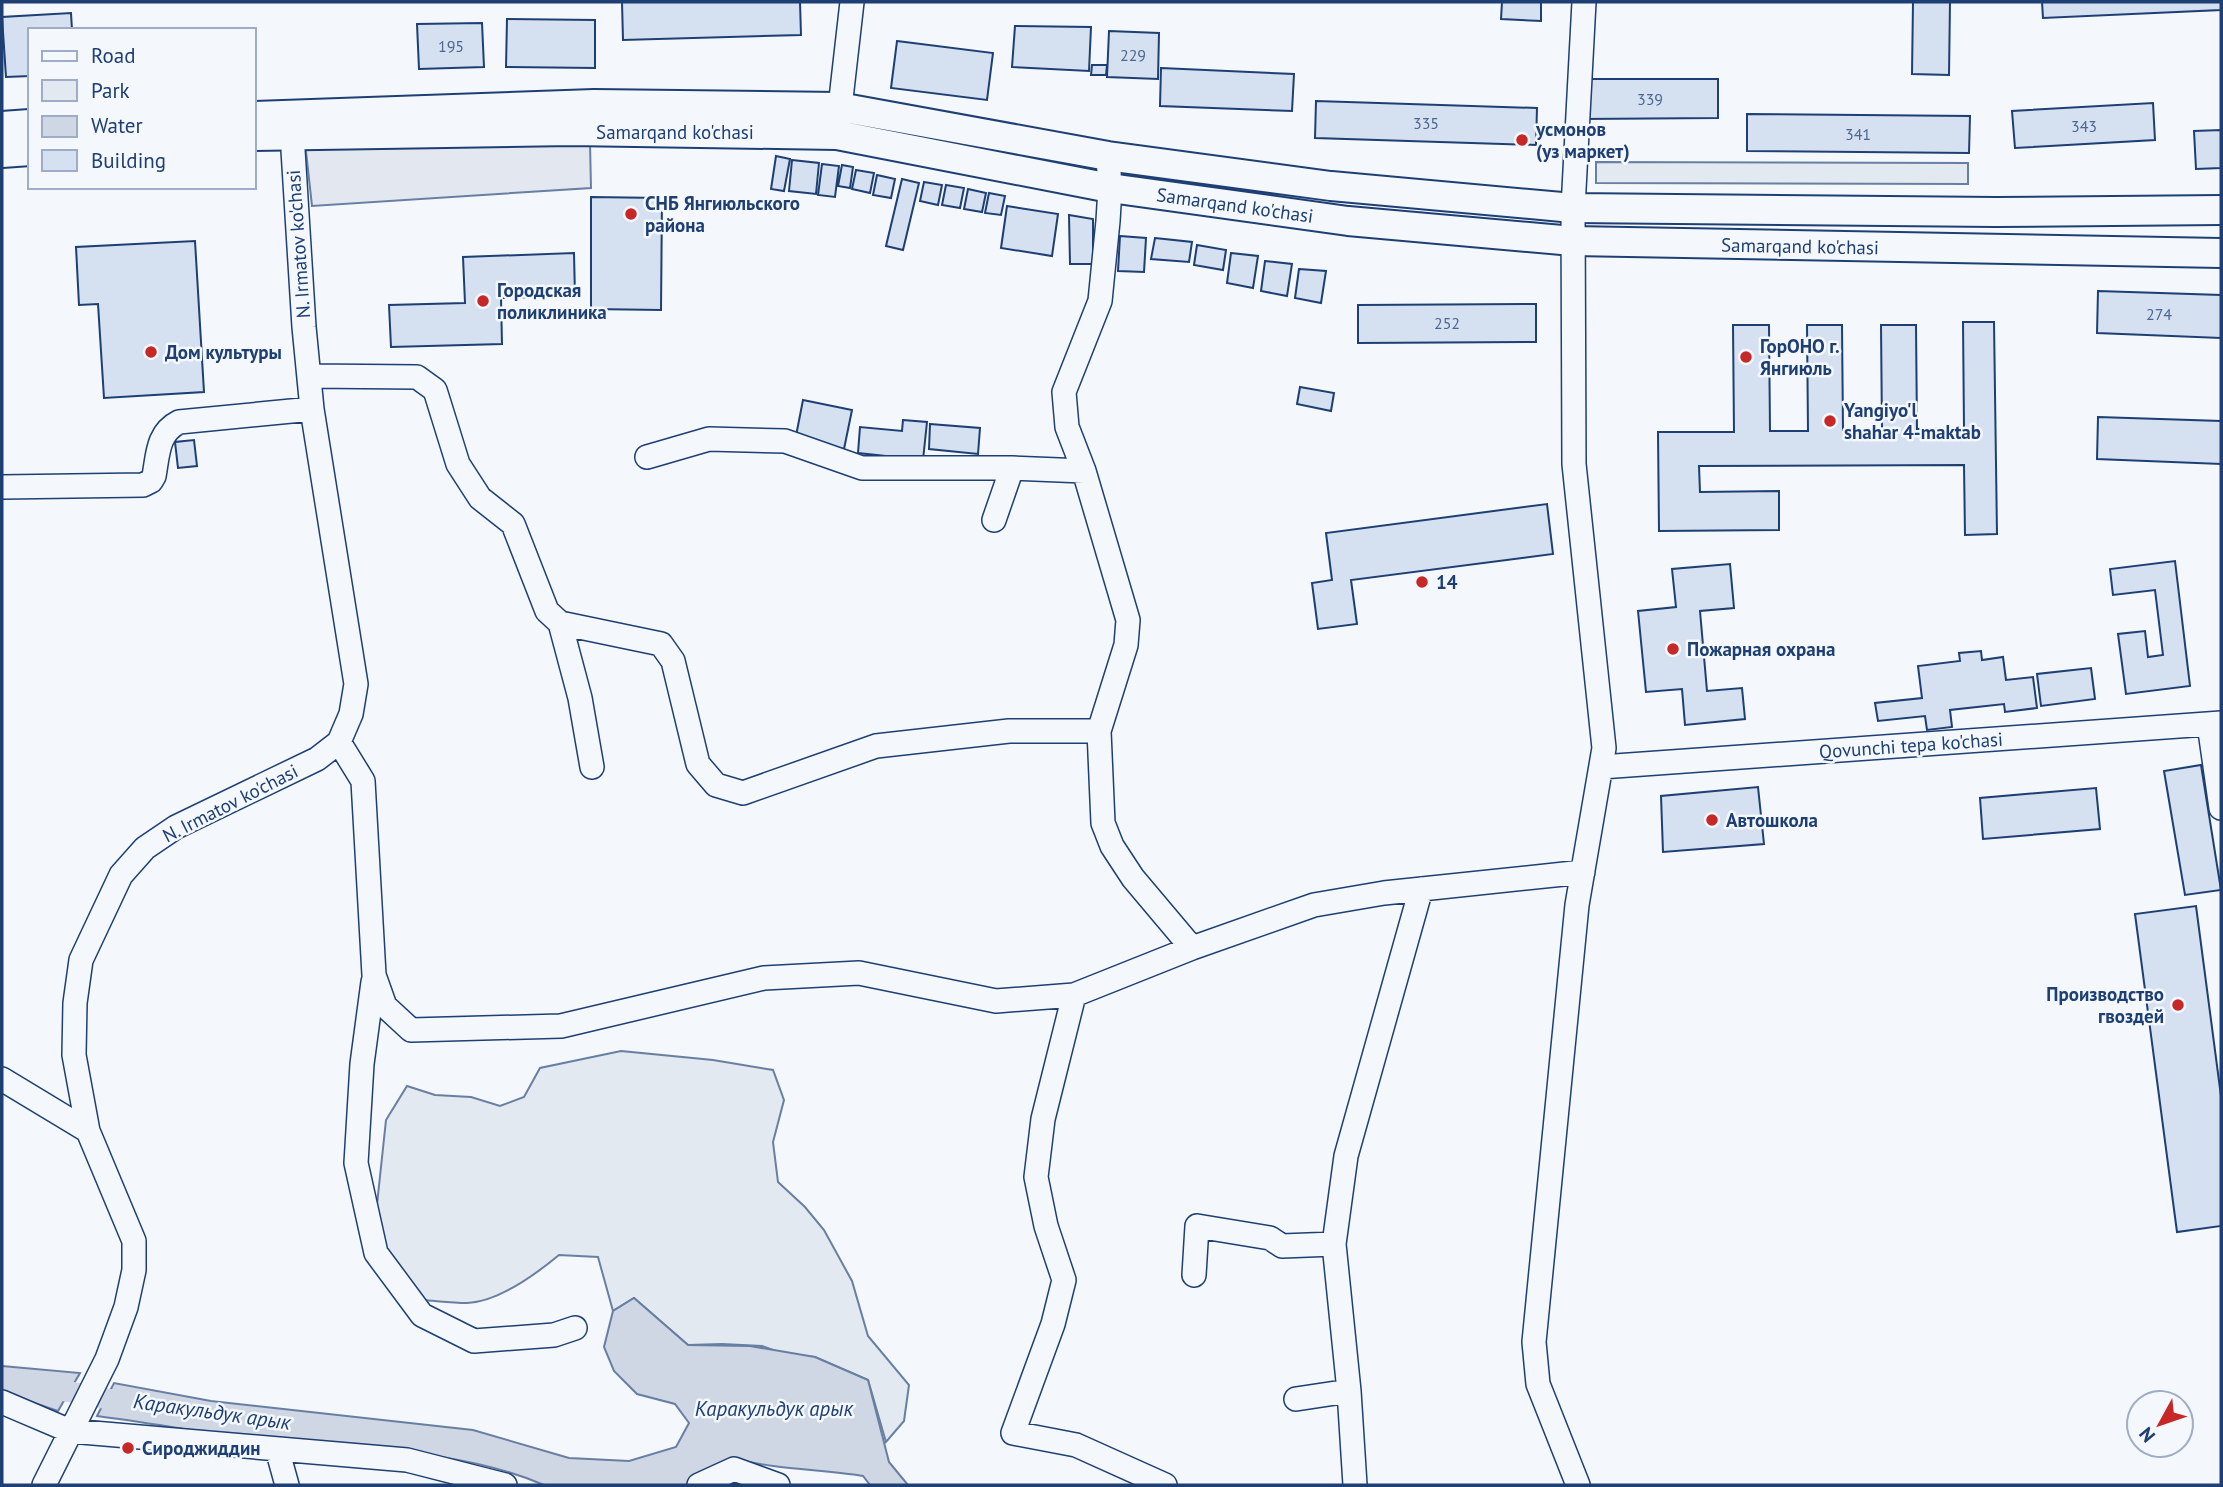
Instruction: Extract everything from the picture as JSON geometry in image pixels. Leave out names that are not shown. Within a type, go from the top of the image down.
[{"type":"main road","name":"Samarqand ko'chasi","points":[[256,116],[594,104],[838,121],[1331,186],[1573,208],[1996,212],[2221,210]]},
{"type":"main road","name":"Samarqand ko'chasi","points":[[256,136],[571,131],[838,121],[1110,188],[1348,221],[1573,241],[2221,253]]},
{"type":"main road","points":[[2,127],[28,124]]},
{"type":"main road","points":[[2,153],[28,151]]},
{"type":"street","points":[[838,121],[852,2]]},
{"type":"street","points":[[1578,1485],[1538,1384],[1534,1342],[1577,905],[1604,748],[1574,464],[1573,208],[1584,2]]},
{"type":"street","name":"N. Irmatov ko'chasi","points":[[44,1485],[107,1360],[126,1307],[134,1269],[134,1241],[88,1131],[74,1055],[75,1003],[81,960],[121,875],[145,848],[176,827],[317,759],[339,742],[351,715],[356,684],[312,409],[292,134]]},
{"type":"street","points":[[1108,156],[1110,188],[1106,258],[1100,301],[1064,393],[1067,427],[1084,471],[1128,620],[1126,645],[1098,731],[1103,823],[1112,846],[1133,878],[1192,948]]},
{"type":"street","points":[[309,376],[417,377],[435,390],[458,464],[480,498],[513,524],[547,611],[560,623],[660,644],[673,661],[698,764],[716,785],[743,793],[876,746],[1009,731],[1098,731]]},
{"type":"street","points":[[2,487],[143,485],[154,476],[162,436],[169,427],[179,422],[312,409]]},
{"type":"street","points":[[647,457],[709,439],[785,441],[862,468],[1084,471]]},
{"type":"street","points":[[994,520],[1013,468]]},
{"type":"street","points":[[560,623],[580,698],[592,768]]},
{"type":"street","points":[[2215,724],[2221,808]]},
{"type":"street","name":"Qovunchi tepa ko'chasi","points":[[1601,767],[2215,724]]},
{"type":"street","points":[[339,742],[363,781],[374,975],[362,1064],[356,1163],[376,1253],[422,1315],[474,1341],[554,1335],[575,1328]]},
{"type":"street","points":[[374,975],[385,1006],[411,1030],[561,1026],[764,978],[859,973],[996,1001],[1074,995],[1192,948],[1314,905],[1421,889],[1583,872]]},
{"type":"street","points":[[1355,1485],[1349,1391],[1334,1244],[1346,1156],[1421,889]]},
{"type":"street","points":[[1074,995],[1043,1119],[1035,1177],[1046,1226],[1064,1280],[1053,1324],[1013,1433],[1076,1445],[1166,1485]]},
{"type":"street","points":[[2,1080],[88,1131]]},
{"type":"street","points":[[1194,1275],[1197,1226],[1270,1238],[1282,1246],[1334,1244]]},
{"type":"street","points":[[1296,1399],[1349,1391]]},
{"type":"street","points":[[2,1402],[70,1431],[407,1460],[505,1485]]},
{"type":"street","points":[[277,1449],[287,1485]]},
{"type":"street","points":[[699,1485],[734,1469],[778,1485]]},
{"type":"green space","points":[[1596,162],[1968,163],[1968,184],[1596,183]]},
{"type":"green space","points":[[621,1051],[713,1060],[773,1070],[784,1100],[773,1142],[778,1182],[805,1207],[824,1230],[852,1281],[868,1336],[909,1385],[904,1421],[886,1442],[868,1380],[815,1357],[787,1355],[762,1346],[688,1345],[634,1298],[613,1311],[598,1257],[559,1255],[504,1292],[467,1303],[422,1300],[386,1254],[376,1214],[386,1120],[407,1086],[435,1095],[471,1097],[500,1106],[524,1097],[540,1068]]},
{"type":"shaded area","points":[[305,142],[590,143],[591,188],[312,206]]},
{"type":"water","name":"Каракульдук арык","points":[[634,1298],[688,1345],[750,1346],[815,1357],[868,1380],[889,1462],[908,1485],[870,1485],[863,1476],[765,1465],[733,1458],[687,1485],[544,1485],[513,1473],[448,1458],[282,1442],[97,1416],[114,1383],[211,1401],[473,1430],[569,1458],[629,1461],[676,1447],[689,1423],[675,1404],[637,1394],[614,1371],[604,1347],[613,1311]]},
{"type":"water","name":"Каракульдук арык","points":[[2,1366],[80,1373],[58,1411],[2,1392]]},
{"type":"building","points":[[622,2],[800,2],[801,35],[623,40]]},
{"type":"building","points":[[1502,2],[1541,2],[1541,21],[1501,19]]},
{"type":"building","points":[[1913,2],[1950,2],[1949,75],[1912,74]]},
{"type":"building","points":[[2042,2],[2221,2],[2221,10],[2043,18]]},
{"type":"building","points":[[71,13],[72,28],[28,28],[28,76],[6,77],[2,17]]},
{"type":"building","points":[[507,19],[595,20],[595,68],[506,67]]},
{"type":"building","points":[[482,23],[484,67],[419,69],[417,24]]},
{"type":"building","points":[[1015,26],[1091,27],[1089,71],[1012,67]]},
{"type":"building","points":[[1109,31],[1159,33],[1158,79],[1107,77]]},
{"type":"building","points":[[897,41],[993,53],[987,100],[891,88]]},
{"type":"building","points":[[1092,65],[1107,65],[1106,75],[1091,75]]},
{"type":"building","points":[[1161,68],[1294,74],[1292,111],[1160,106]]},
{"type":"building","points":[[1581,79],[1718,79],[1718,118],[1581,119]]},
{"type":"building","points":[[1316,101],[1537,108],[1536,145],[1315,138]]},
{"type":"building","points":[[2153,103],[2155,140],[2015,148],[2012,111]]},
{"type":"building","points":[[1747,114],[1970,116],[1969,153],[1747,151]]},
{"type":"building","points":[[2221,130],[2221,168],[2196,169],[2194,131]]},
{"type":"building","points":[[776,156],[790,159],[784,191],[771,189]]},
{"type":"building","points":[[792,160],[819,163],[816,194],[789,191]]},
{"type":"building","points":[[822,164],[839,166],[835,197],[818,195]]},
{"type":"building","points":[[842,165],[853,167],[850,188],[838,186]]},
{"type":"building","points":[[856,170],[874,173],[870,193],[852,189]]},
{"type":"building","points":[[877,175],[895,179],[891,198],[873,195]]},
{"type":"building","points":[[902,179],[919,183],[903,250],[886,246]]},
{"type":"building","points":[[924,182],[942,185],[938,205],[920,201]]},
{"type":"building","points":[[946,185],[964,188],[960,208],[942,205]]},
{"type":"building","points":[[968,189],[986,193],[982,212],[964,209]]},
{"type":"building","points":[[989,193],[1005,196],[1001,215],[985,213]]},
{"type":"building","points":[[591,197],[662,198],[661,310],[591,309]]},
{"type":"building","points":[[1007,206],[1058,214],[1052,256],[1001,248]]},
{"type":"building","points":[[1069,215],[1093,219],[1093,264],[1070,264]]},
{"type":"building","points":[[1120,236],[1146,238],[1144,272],[1118,271]]},
{"type":"building","points":[[1155,238],[1192,242],[1189,262],[1151,259]]},
{"type":"building","name":"Дом культуры","points":[[195,241],[204,392],[104,398],[98,304],[79,305],[76,247]]},
{"type":"building","points":[[1197,245],[1226,250],[1223,270],[1194,265]]},
{"type":"building","name":"Городская поликлиника","points":[[574,253],[575,296],[501,298],[502,344],[391,347],[389,305],[465,303],[463,257]]},
{"type":"building","points":[[1231,253],[1258,256],[1253,288],[1227,283]]},
{"type":"building","points":[[1265,261],[1292,264],[1287,296],[1261,291]]},
{"type":"building","points":[[1299,269],[1326,271],[1321,303],[1295,298]]},
{"type":"building","points":[[2098,291],[2221,295],[2221,338],[2097,333]]},
{"type":"building","points":[[1536,304],[1536,342],[1358,343],[1358,305]]},
{"type":"building","points":[[1963,322],[1994,322],[1997,534],[1965,535],[1964,465],[1699,466],[1700,492],[1779,491],[1779,530],[1659,531],[1658,432],[1734,432],[1733,325],[1769,325],[1770,431],[1808,431],[1807,325],[1842,325],[1843,430],[1882,430],[1881,325],[1916,325],[1917,429],[1964,428]]},
{"type":"building","points":[[1300,387],[1334,393],[1331,411],[1297,404]]},
{"type":"building","points":[[803,400],[852,410],[844,449],[795,441]]},
{"type":"building","points":[[2098,417],[2221,421],[2221,464],[2097,459]]},
{"type":"building","points":[[903,420],[927,422],[923,460],[858,453],[860,427],[902,431]]},
{"type":"building","points":[[930,424],[980,428],[978,454],[929,449]]},
{"type":"building","points":[[194,440],[197,466],[178,468],[175,442]]},
{"type":"building","points":[[1547,504],[1553,554],[1351,580],[1357,624],[1318,629],[1312,583],[1332,580],[1326,533]]},
{"type":"building","points":[[2175,561],[2190,686],[2126,694],[2118,634],[2145,631],[2148,657],[2163,655],[2155,590],[2113,595],[2110,569]]},
{"type":"building","name":"Пожарная охрана","points":[[1730,564],[1734,608],[1700,611],[1707,691],[1742,688],[1745,719],[1685,725],[1682,689],[1646,692],[1638,611],[1676,607],[1672,569]]},
{"type":"building","points":[[1981,651],[1982,660],[2003,657],[2006,680],[2033,677],[2037,708],[2005,712],[2004,704],[1950,710],[1952,727],[1927,730],[1925,716],[1878,721],[1875,703],[1922,698],[1918,666],[1960,661],[1959,653]]},
{"type":"building","points":[[2091,668],[2095,699],[2041,706],[2037,674]]},
{"type":"building","points":[[2201,765],[2221,890],[2185,895],[2164,771]]},
{"type":"building","name":"Автошкола","points":[[1758,787],[1764,844],[1663,852],[1661,796]]},
{"type":"building","points":[[2096,788],[2100,829],[1983,839],[1980,798]]},
{"type":"building","name":"Производство гвоздей","points":[[2196,906],[2221,1096],[2221,1226],[2177,1232],[2135,914]]},
{"type":"waterway","name":"Каракульдук арык","points":[[2,1379],[134,1404]]},
{"type":"place","name":"усмонов (уз маркет)","points":[[1522,140]]},
{"type":"place","name":"СНБ Янгиюльского района","points":[[631,214]]},
{"type":"place","name":"Городская поликлиника","points":[[483,301]]},
{"type":"place","name":"Дом культуры","points":[[151,352]]},
{"type":"place","name":"ГорОНО г. Янгиюль","points":[[1746,357]]},
{"type":"place","name":"Yangiyo'l shahar 4-maktab","points":[[1830,421]]},
{"type":"place","name":"14","points":[[1422,582]]},
{"type":"place","name":"Пожарная охрана","points":[[1673,649]]},
{"type":"place","name":"Автошкола","points":[[1712,820]]},
{"type":"place","name":"Производство гвоздей","points":[[2178,1005]]},
{"type":"place","name":"Сироджиддин","points":[[128,1448]]}]
